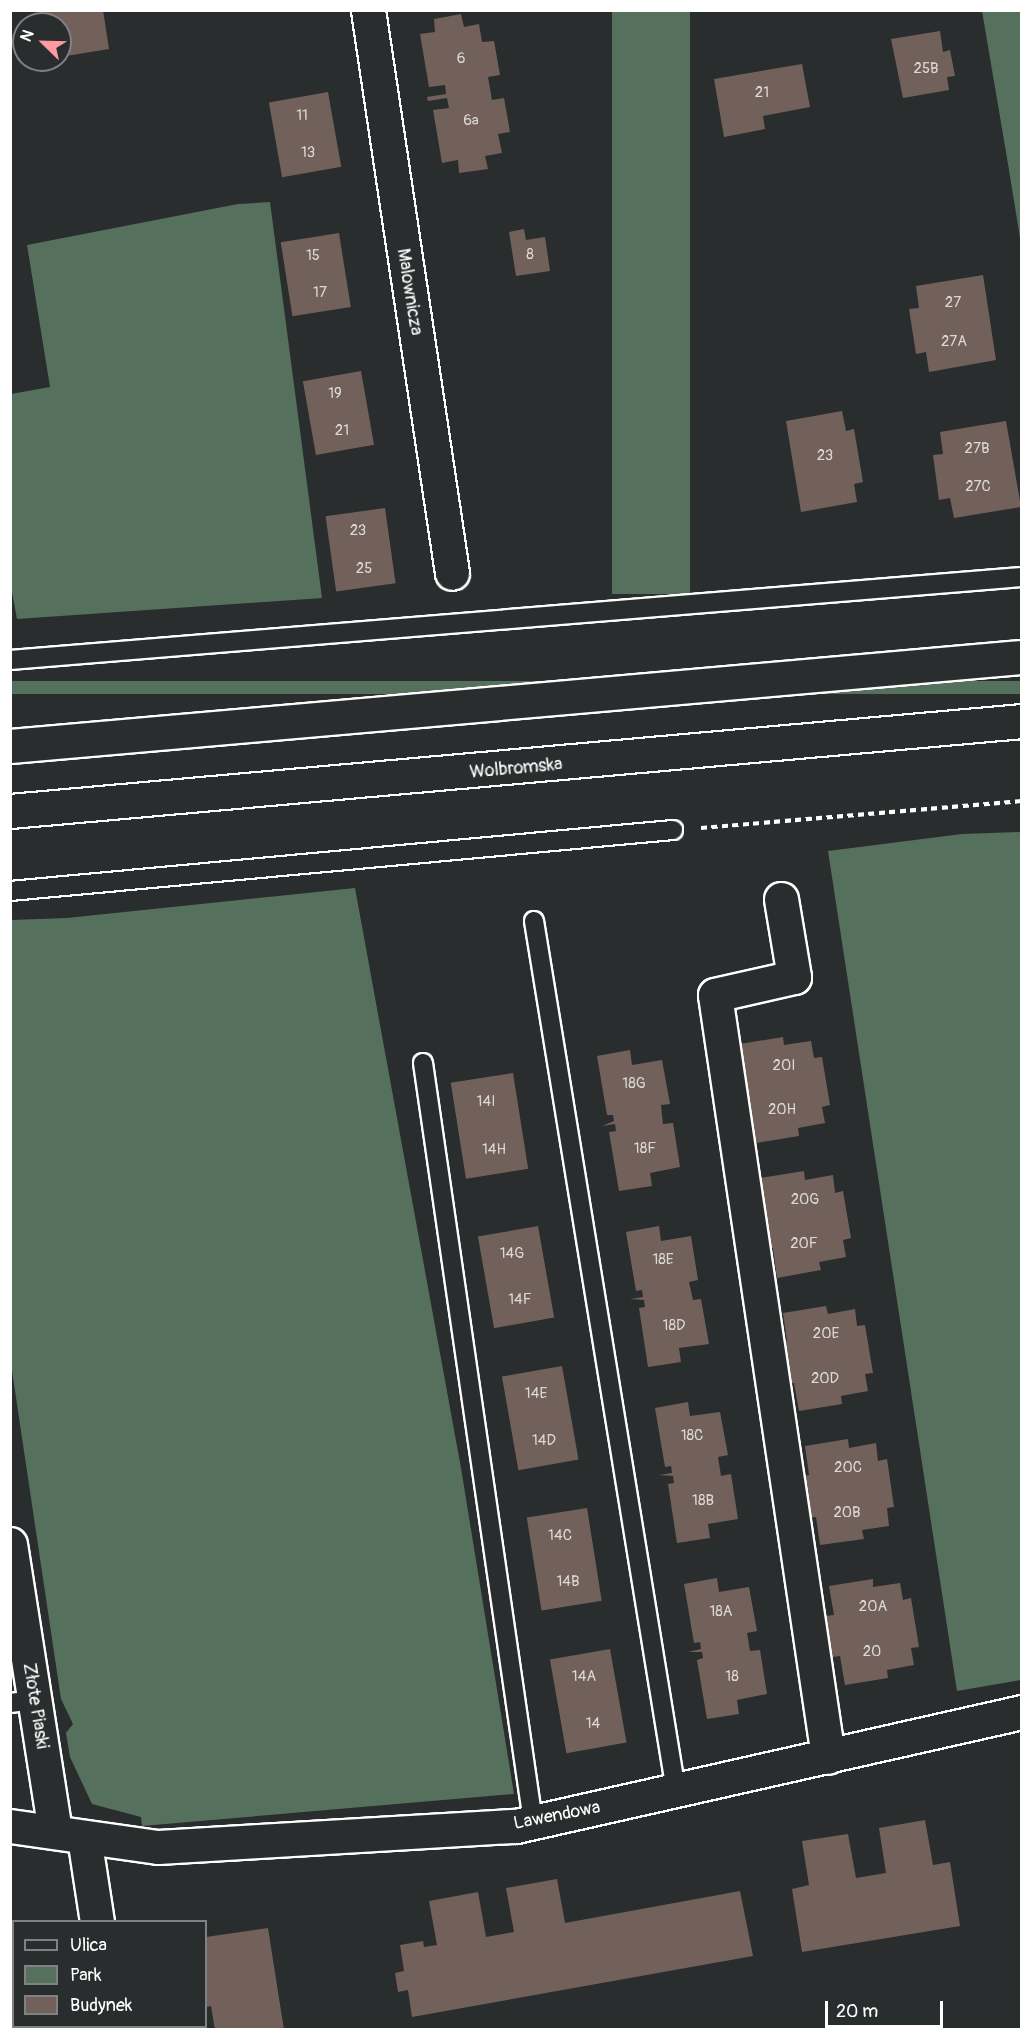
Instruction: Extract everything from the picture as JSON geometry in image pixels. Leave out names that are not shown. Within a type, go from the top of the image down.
[{"type":"street","name":"Malownicza","points":[[368,10],[452,573]]},
{"type":"street","points":[[10,746],[1022,657]]},
{"type":"street","name":"Wolbromska","points":[[10,811],[1022,721]]},
{"type":"street","points":[[781,899],[794,977],[715,995],[828,1757]]},
{"type":"street","name":"Złote Piaski","points":[[10,1544],[22,1702],[97,1920]]},
{"type":"street","name":"Lawendowa","points":[[10,1826],[158,1848],[217,1847],[532,1822],[1022,1712]]},
{"type":"lane","points":[[10,660],[1022,577]]},
{"type":"lane","points":[[10,891],[673,830]]},
{"type":"lane","points":[[534,921],[676,1791]]},
{"type":"lane","points":[[423,1063],[532,1822]]},
{"type":"path","points":[[1022,112],[1022,151]]},
{"type":"path","points":[[673,830],[1022,801]]},
{"type":"green space","points":[[612,11],[690,11],[690,594],[612,594]]},
{"type":"green space","points":[[982,11],[1021,11],[1021,244],[1007,158]]},
{"type":"green space","points":[[270,202],[322,598],[17,619],[10,581],[11,394],[50,387],[27,245],[238,204]]},
{"type":"green space","points":[[10,681],[1021,681],[1021,694],[10,694]]},
{"type":"green space","points":[[1021,832],[1021,1680],[957,1691],[828,851],[962,834]]},
{"type":"green space","points":[[355,888],[461,1468],[514,1794],[142,1826],[141,1817],[92,1804],[70,1757],[66,1733],[73,1724],[61,1699],[11,1364],[11,920],[67,918]]},
{"type":"building","points":[[45,10],[103,10],[109,49],[72,55],[72,12],[45,12]]},
{"type":"building","points":[[461,14],[464,27],[479,24],[482,42],[494,41],[500,75],[488,77],[492,100],[504,98],[510,132],[498,134],[502,153],[485,156],[488,169],[459,173],[458,160],[442,163],[433,110],[449,108],[447,98],[428,101],[427,97],[446,94],[445,85],[429,87],[420,34],[435,32],[434,19]]},
{"type":"building","points":[[940,31],[943,52],[950,50],[955,76],[947,77],[949,90],[903,98],[891,39]]},
{"type":"building","points":[[802,64],[810,107],[763,116],[765,129],[724,137],[714,79]]},
{"type":"building","points":[[328,92],[341,167],[282,177],[269,102]]},
{"type":"building","points":[[524,229],[526,240],[545,237],[550,271],[516,276],[509,232]]},
{"type":"building","points":[[339,233],[351,307],[292,316],[281,242]]},
{"type":"building","points":[[983,275],[996,360],[929,372],[926,352],[916,354],[909,309],[919,308],[916,286]]},
{"type":"building","points":[[361,371],[374,445],[316,455],[303,381]]},
{"type":"building","points":[[842,411],[846,431],[854,429],[863,482],[854,484],[857,502],[801,512],[786,421]]},
{"type":"building","points":[[1006,421],[1021,507],[954,518],[950,498],[939,500],[933,455],[943,454],[940,432]]},
{"type":"building","points":[[385,508],[396,583],[336,592],[326,516]]},
{"type":"building","points":[[783,1037],[784,1045],[811,1041],[814,1058],[822,1057],[830,1105],[822,1107],[825,1123],[798,1128],[799,1136],[756,1143],[751,1114],[743,1116],[736,1074],[745,1073],[740,1044]]},
{"type":"building","points":[[630,1050],[632,1065],[662,1060],[670,1104],[661,1105],[663,1124],[673,1123],[680,1167],[650,1173],[652,1186],[619,1191],[609,1132],[616,1131],[615,1124],[602,1126],[614,1121],[613,1115],[607,1115],[597,1056]]},
{"type":"building","points":[[513,1073],[528,1169],[466,1179],[451,1083]]},
{"type":"building","points":[[804,1171],[805,1180],[833,1175],[835,1193],[843,1191],[851,1238],[843,1240],[846,1257],[819,1262],[821,1270],[777,1278],[773,1248],[765,1250],[758,1209],[765,1208],[761,1178]]},
{"type":"building","points":[[538,1226],[554,1318],[494,1328],[478,1237]]},
{"type":"building","points":[[659,1226],[661,1241],[691,1236],[698,1280],[689,1282],[693,1300],[701,1299],[709,1344],[679,1348],[681,1362],[648,1367],[639,1308],[645,1307],[644,1300],[630,1299],[643,1297],[642,1290],[636,1291],[626,1232]]},
{"type":"building","points":[[826,1306],[828,1314],[855,1309],[857,1326],[865,1325],[873,1373],[865,1374],[868,1391],[841,1396],[842,1404],[799,1411],[794,1383],[786,1384],[780,1343],[787,1341],[783,1313]]},
{"type":"building","points":[[562,1366],[578,1460],[518,1470],[502,1377]]},
{"type":"building","points":[[688,1402],[690,1416],[720,1412],[728,1455],[718,1457],[721,1476],[731,1474],[738,1519],[708,1524],[710,1538],[677,1543],[668,1484],[674,1483],[673,1476],[659,1475],[672,1473],[671,1466],[665,1467],[655,1408]]},
{"type":"building","points":[[848,1439],[849,1448],[876,1443],[878,1461],[887,1459],[894,1507],[887,1508],[889,1526],[862,1530],[864,1539],[820,1545],[816,1517],[808,1518],[801,1477],[809,1475],[805,1446]]},
{"type":"building","points":[[587,1508],[602,1601],[541,1610],[527,1518]]},
{"type":"building","points":[[717,1578],[719,1592],[749,1587],[757,1631],[747,1633],[750,1651],[760,1650],[767,1694],[737,1700],[739,1714],[707,1719],[697,1660],[703,1658],[702,1652],[688,1652],[701,1649],[700,1642],[694,1643],[684,1584]]},
{"type":"building","points":[[873,1579],[873,1587],[900,1583],[903,1600],[911,1598],[919,1647],[911,1648],[914,1665],[887,1670],[888,1678],[845,1685],[840,1656],[832,1657],[825,1616],[834,1615],[829,1586]]},
{"type":"building","points":[[610,1649],[626,1743],[566,1753],[550,1660]]},
{"type":"building","points":[[925,1820],[933,1865],[950,1862],[960,1926],[802,1952],[792,1889],[809,1885],[802,1841],[848,1834],[856,1878],[886,1873],[879,1828]]},
{"type":"building","points":[[557,1879],[565,1923],[740,1891],[753,1956],[412,2017],[408,1990],[398,1992],[395,1973],[404,1971],[400,1945],[423,1941],[424,1947],[437,1945],[429,1901],[478,1892],[486,1937],[514,1932],[506,1888]]},
{"type":"building","points":[[268,1928],[284,2030],[215,2030],[211,2006],[207,2007],[207,1937]]},
{"type":"building","points":[[10,1964],[12,1964],[12,2016],[10,2016]]}]
